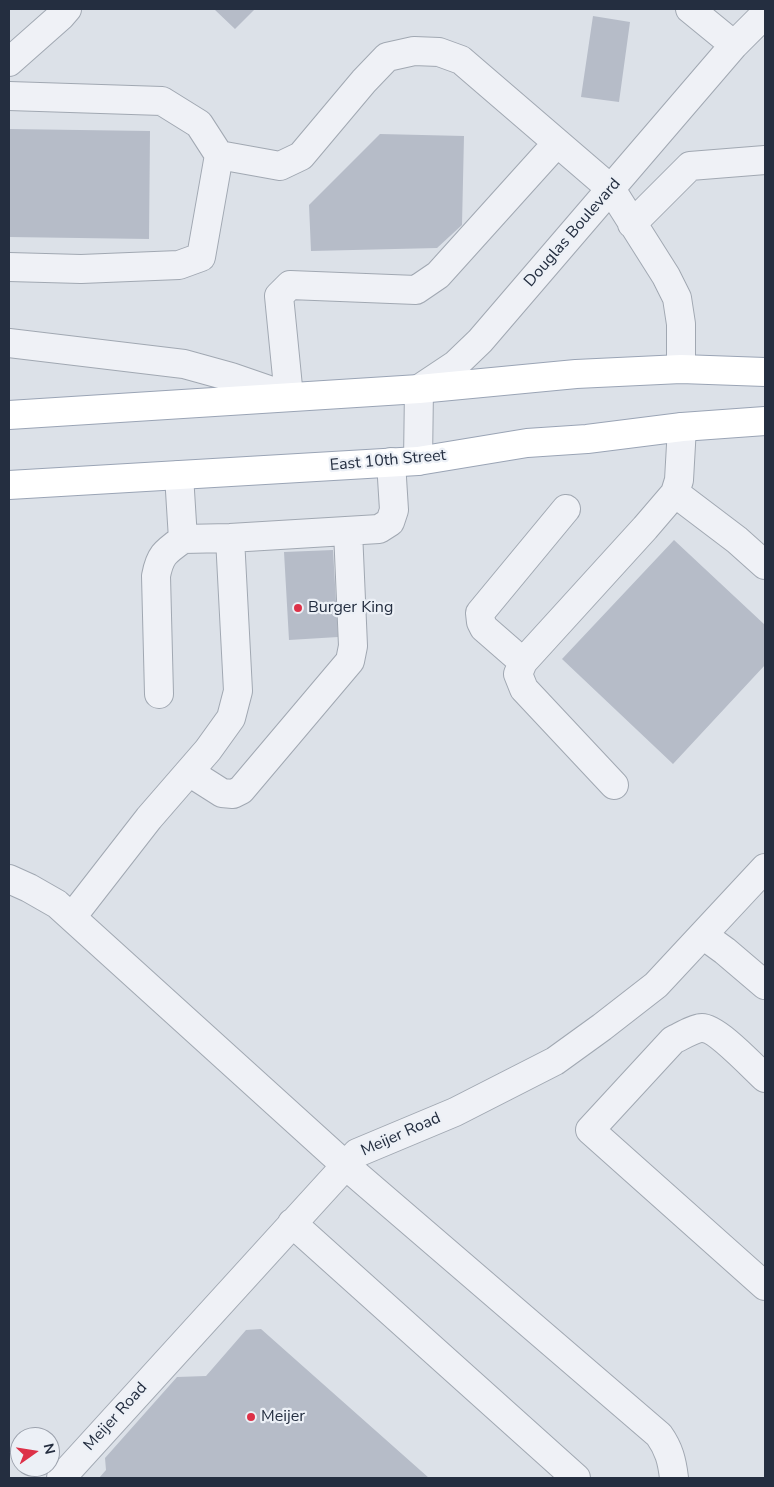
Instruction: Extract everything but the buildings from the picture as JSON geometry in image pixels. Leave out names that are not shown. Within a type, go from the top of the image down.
[{"type":"main road","points":[[9,415],[419,389],[576,374],[681,369],[765,372]]},
{"type":"main road","name":"East 10th Street","points":[[9,485],[418,461],[527,443],[587,439],[682,427],[765,421]]},
{"type":"street","points":[[9,62],[61,16],[66,9]]},
{"type":"street","points":[[690,9],[734,45]]},
{"type":"street","name":"Douglas Boulevard","points":[[419,389],[455,365],[480,341],[734,45],[765,14]]},
{"type":"street","points":[[219,155],[280,166],[301,156],[364,81],[387,57],[414,50],[439,52],[461,60],[611,189],[666,276],[677,298],[681,324],[681,369]]},
{"type":"street","points":[[9,96],[162,101],[199,124],[219,155],[202,257],[179,265],[81,268],[9,267]]},
{"type":"street","points":[[9,343],[184,364],[232,377],[289,398],[279,296],[290,285],[416,290],[438,275],[557,143]]},
{"type":"street","points":[[632,224],[690,166],[765,160]]},
{"type":"street","points":[[418,461],[419,389]]},
{"type":"street","points":[[614,785],[524,689],[518,674],[523,662],[675,493],[679,480],[682,427]]},
{"type":"street","points":[[159,694],[156,576],[159,561],[167,550],[183,539],[379,529],[390,522],[394,510],[391,462]]},
{"type":"street","points":[[179,475],[183,539]]},
{"type":"street","points":[[675,493],[737,540],[765,565]]},
{"type":"street","points":[[523,662],[484,628],[480,622],[480,613],[566,509]]},
{"type":"street","points":[[189,772],[222,793],[233,794],[241,790],[350,662],[353,646],[348,531]]},
{"type":"street","points":[[72,917],[149,818],[208,750],[231,718],[238,691],[230,538]]},
{"type":"street","name":"Meijer Road","points":[[60,1478],[357,1152],[454,1112],[555,1060],[602,1027],[656,985],[765,868]]},
{"type":"street","points":[[9,879],[57,904],[345,1165],[659,1436],[667,1446],[673,1465],[674,1478]]},
{"type":"street","points":[[703,936],[725,951],[765,984]]},
{"type":"street","points":[[765,1078],[715,1032],[702,1028],[673,1040],[590,1130],[765,1286]]},
{"type":"street","points":[[292,1223],[576,1478]]},
{"type":"place","name":"Burger King","points":[[298,608]]},
{"type":"place","name":"Meijer","points":[[251,1417]]}]
